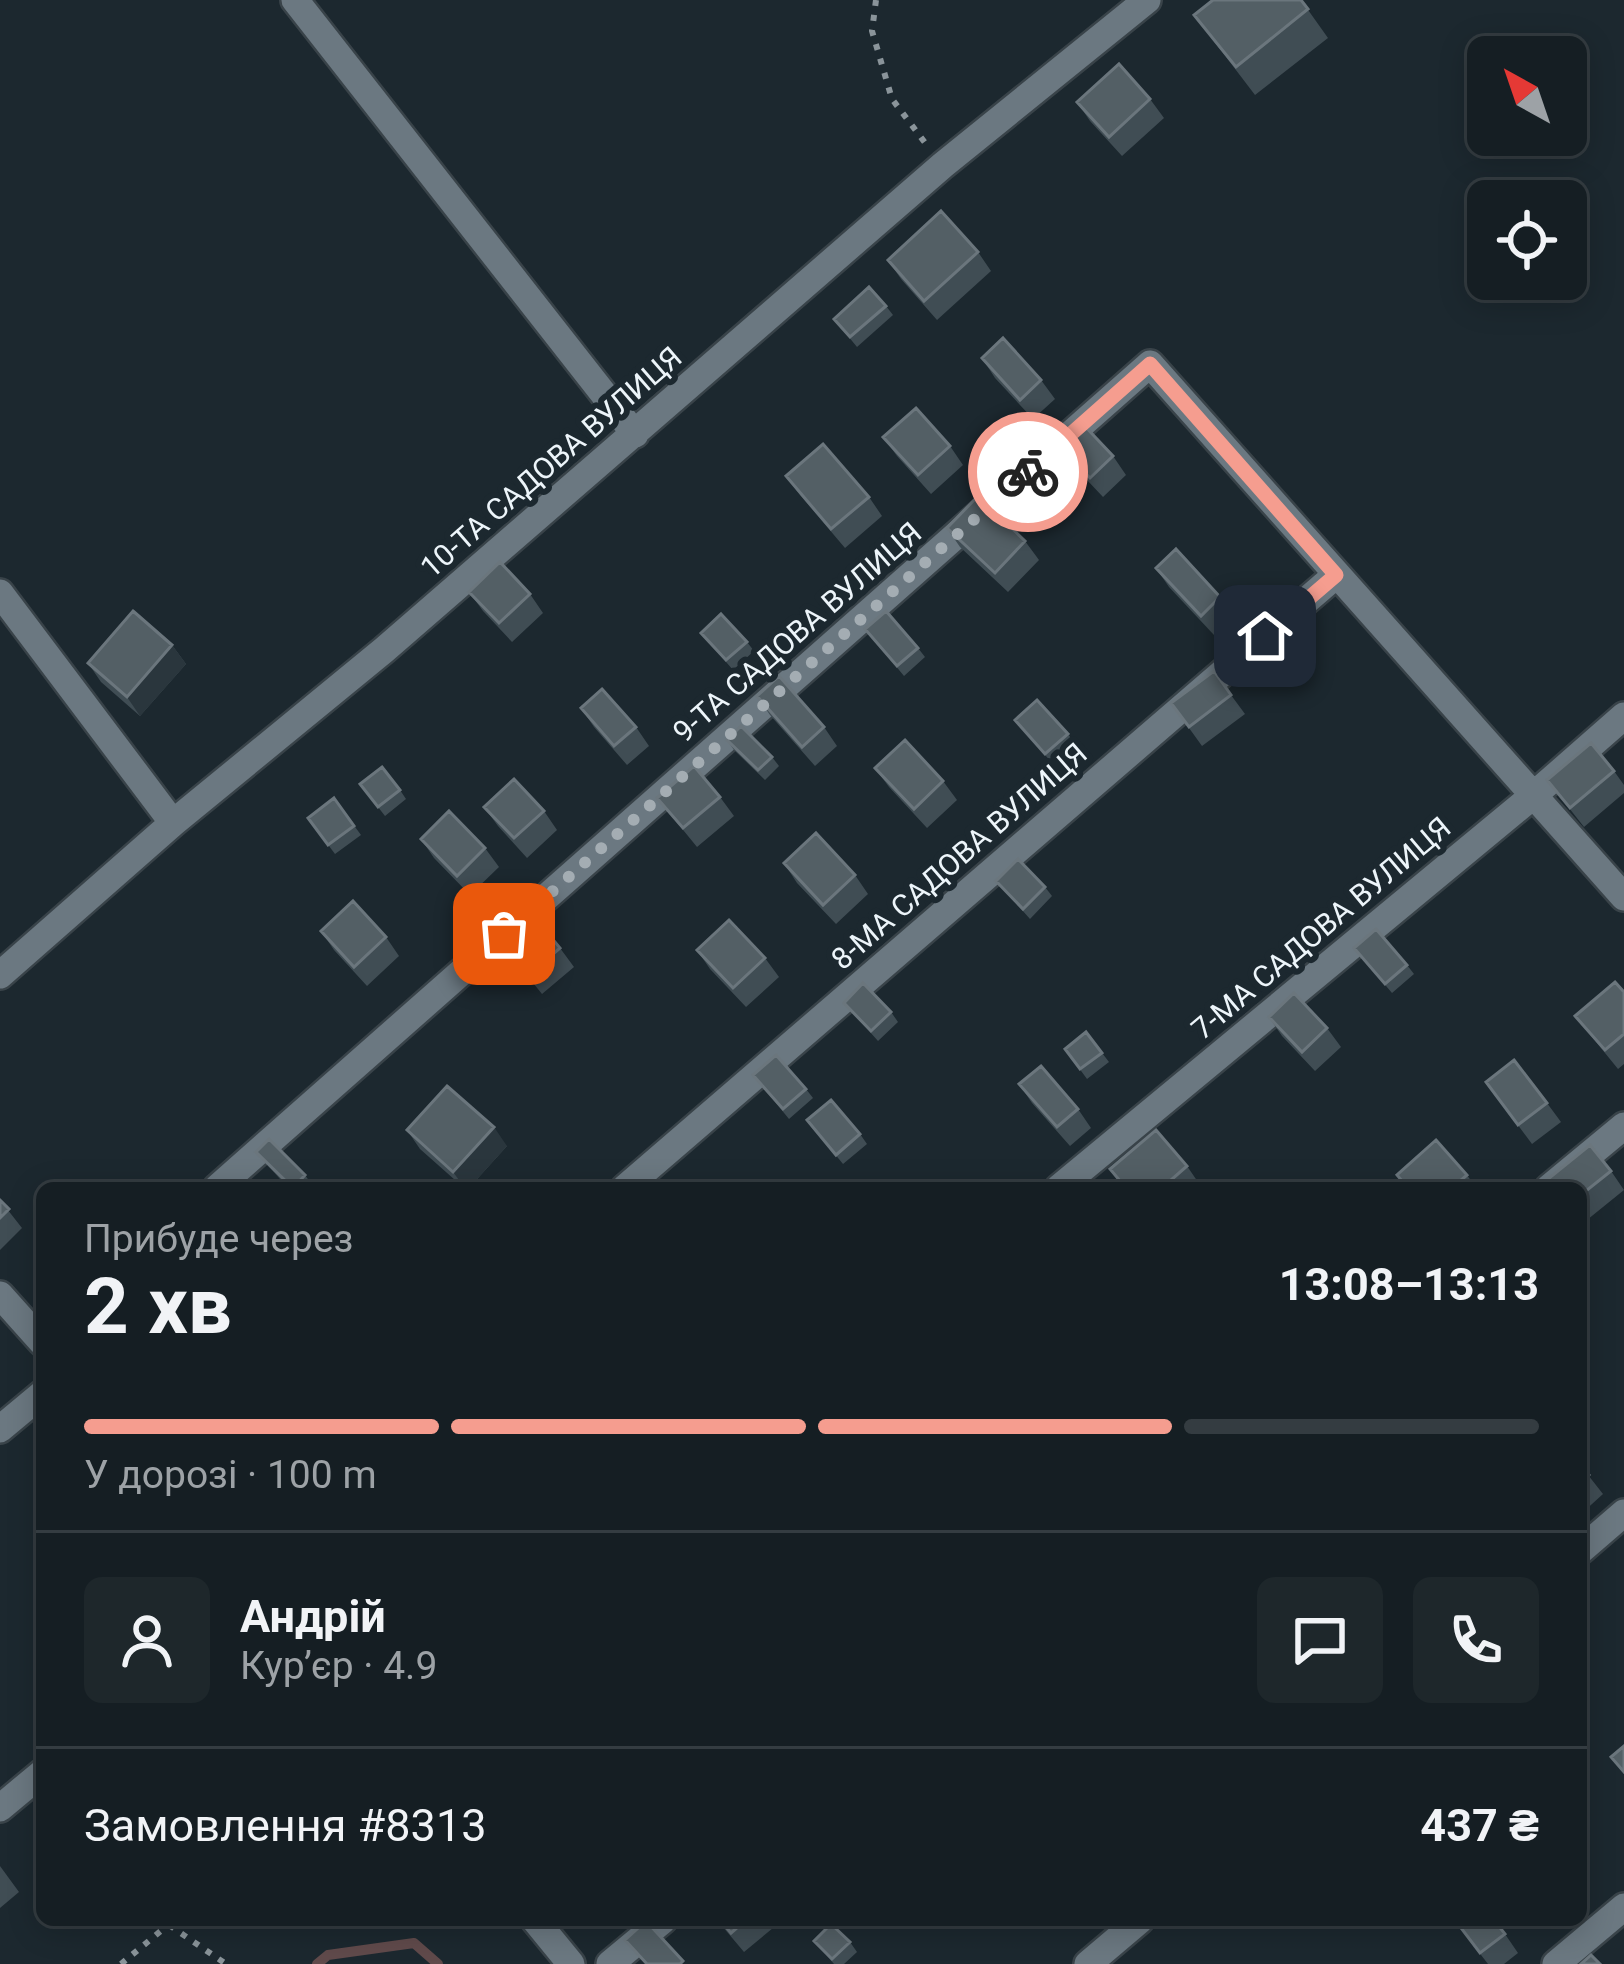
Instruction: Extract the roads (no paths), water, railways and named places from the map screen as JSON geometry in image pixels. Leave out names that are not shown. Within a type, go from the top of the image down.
[{"type":"street","points":[[296,0],[635,434]]},
{"type":"street","name":"10-ТА САДОВА ВУЛИЦЯ","points":[[0,975],[172,823],[384,650],[943,165],[1147,0]]},
{"type":"street","name":"9-ТА САДОВА ВУЛИЦЯ","points":[[224,1182],[1150,364],[1336,575]]},
{"type":"street","points":[[1336,575],[1624,897]]},
{"type":"street","name":"8-МА САДОВА ВУЛИЦЯ","points":[[632,1182],[1336,575]]},
{"type":"street","points":[[0,593],[172,823]]},
{"type":"street","name":"7-МА САДОВА ВУЛИЦЯ","points":[[1066,1182],[1624,716]]},
{"type":"street","points":[[1557,1182],[1624,1126]]},
{"type":"street","points":[[0,1295],[36,1335]]},
{"type":"street","points":[[0,1429],[36,1399]]},
{"type":"street","points":[[1587,1545],[1624,1514]]},
{"type":"street","points":[[0,1808],[36,1778]]},
{"type":"street","points":[[1556,1964],[1624,1906]]},
{"type":"street","points":[[540,1926],[571,1964]]},
{"type":"street","points":[[610,1964],[656,1926]]},
{"type":"street","points":[[1088,1964],[1133,1926]]},
{"type":"waterway","points":[[317,1964],[328,1955],[414,1943],[438,1964]]}]
